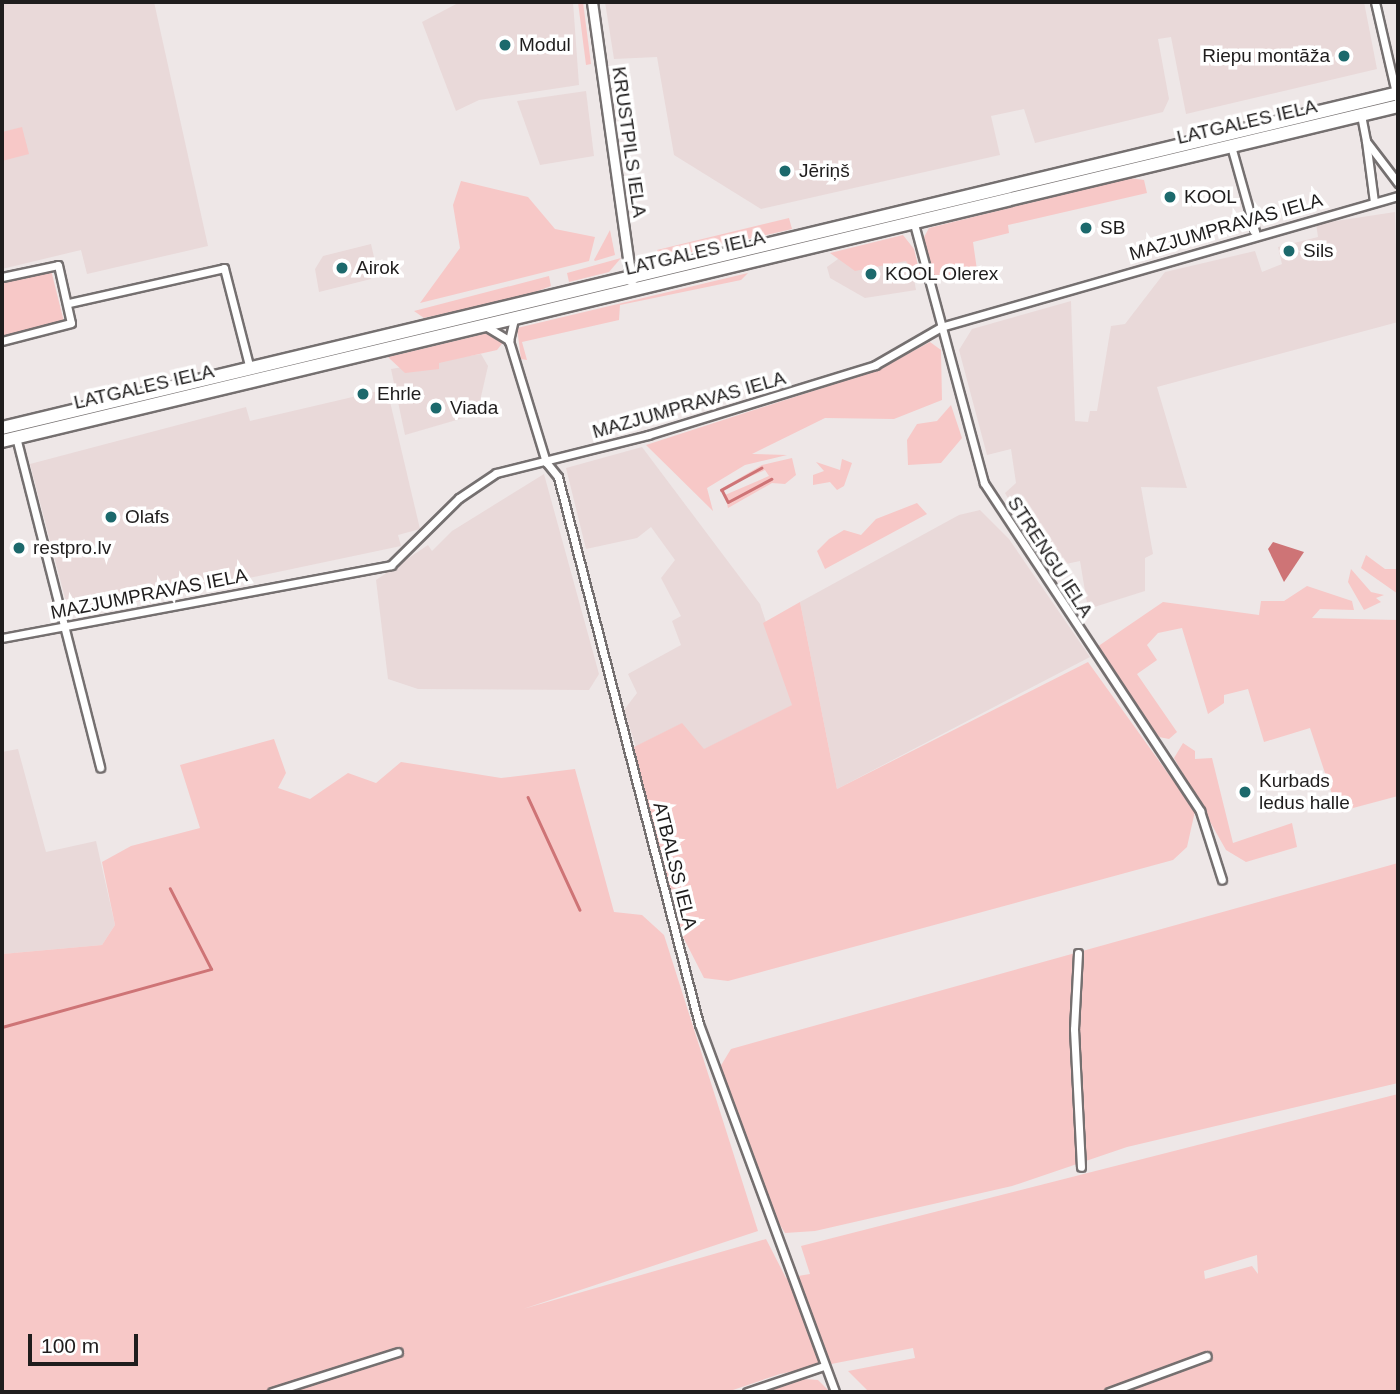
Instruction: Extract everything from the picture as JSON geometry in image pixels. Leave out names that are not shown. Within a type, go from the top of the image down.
[{"type":"highway","name":"LATGALES IELA","points":[[911,216],[1361,115],[1398,99]]},
{"type":"highway","name":"LATGALES IELA","points":[[2,428],[911,216],[1398,99]]},
{"type":"highway","name":"LATGALES IELA","points":[[2,440],[484,326],[631,281]]},
{"type":"street","name":"KRUSTPILS IELA","points":[[592,2],[631,281]]},
{"type":"street","points":[[1375,2],[1398,99]]},
{"type":"street","points":[[1361,115],[1374,202]]},
{"type":"street","points":[[1366,141],[1398,183]]},
{"type":"street","points":[[1231,146],[1256,235]]},
{"type":"street","name":"MAZJUMPRAVAS IELA","points":[[2,638],[390,565],[459,498],[496,472],[545,462],[875,365],[941,327],[1398,196]]},
{"type":"street","name":"STRENGU IELA","points":[[911,216],[984,483],[1200,811],[1222,880]]},
{"type":"street","points":[[2,277],[58,265],[69,303],[71,323],[2,341]]},
{"type":"street","points":[[69,303],[224,268],[250,369]]},
{"type":"street","points":[[484,326],[509,341],[516,315]]},
{"type":"street","name":"ATBALSS IELA","points":[[509,341],[545,462],[558,477],[699,1024],[835,1392]]},
{"type":"street","points":[[16,437],[61,628],[100,767]]},
{"type":"street","points":[[1078,953],[1074,1029],[1081,1167]]},
{"type":"street","points":[[272,1392],[398,1352]]},
{"type":"street","points":[[1109,1392],[1207,1356]]},
{"type":"street","points":[[747,1392],[824,1366]]},
{"type":"shaded area","points":[[2,2],[154,2],[208,246],[87,274],[81,250],[2,269]]},
{"type":"shaded area","name":"Modul","points":[[460,2],[573,2],[579,85],[479,100],[456,111],[422,22]]},
{"type":"shaded area","points":[[578,2],[583,2],[591,64],[586,65]]},
{"type":"shaded area","points":[[605,2],[1364,2],[1377,69],[1186,114],[1171,37],[1158,39],[1169,99],[1163,112],[1035,143],[1024,109],[991,116],[1000,155],[761,209],[674,155],[657,57],[614,59]]},
{"type":"shaded area","name":"Modul","points":[[586,91],[594,156],[540,165],[517,101]]},
{"type":"shaded area","points":[[22,127],[29,154],[2,161],[2,132]]},
{"type":"shaded area","points":[[1130,178],[1144,180],[1147,193],[1008,225],[1009,233],[973,242],[977,270],[933,278],[923,239],[929,228]]},
{"type":"shaded area","points":[[461,181],[528,197],[555,229],[595,237],[589,261],[420,303],[460,248],[453,205]]},
{"type":"shaded area","points":[[1395,212],[1398,322],[1157,387],[1187,488],[1141,487],[1153,554],[1145,558],[1145,591],[1088,609],[1080,561],[1047,568],[1005,493],[1016,483],[1011,449],[987,455],[959,350],[972,329],[1071,301],[1075,421],[1088,422],[1090,411],[1097,411],[1111,326],[1125,324],[1165,272],[1255,251],[1262,272],[1282,264],[1278,247],[1318,237],[1316,224]]},
{"type":"shaded area","points":[[789,218],[792,229],[657,260],[657,250]]},
{"type":"shaded area","points":[[610,230],[615,255],[595,261],[594,260]]},
{"type":"shaded area","points":[[903,235],[914,249],[921,278],[917,283],[906,261],[855,271],[830,253]]},
{"type":"shaded area","name":"Airok","points":[[371,244],[374,257],[366,260],[371,279],[319,292],[315,269],[323,256]]},
{"type":"shaded area","name":"KOOL Olerex","points":[[910,257],[916,290],[865,298],[830,278],[827,267],[838,259]]},
{"type":"shaded area","points":[[621,258],[609,272],[569,282],[567,273]]},
{"type":"shaded area","points":[[51,270],[64,322],[2,338],[2,283]]},
{"type":"shaded area","points":[[748,273],[741,280],[620,305],[619,320],[522,342],[527,360],[521,359],[517,328]]},
{"type":"shaded area","points":[[549,276],[551,286],[522,297],[424,318],[414,311]]},
{"type":"shaded area","points":[[492,332],[505,340],[497,350],[439,363],[439,369],[405,373],[388,357]]},
{"type":"shaded area","points":[[930,342],[941,350],[942,400],[894,419],[825,418],[752,454],[787,455],[745,465],[707,488],[713,511],[646,445],[878,370]]},
{"type":"shaded area","name":"Viada","points":[[481,354],[488,366],[477,414],[405,435],[391,369]]},
{"type":"shaded area","points":[[387,389],[420,529],[398,535],[401,546],[79,614],[66,602],[30,464],[246,407],[250,421]]},
{"type":"shaded area","points":[[951,405],[962,438],[941,463],[908,465],[907,440],[917,424],[937,421]]},
{"type":"shaded area","points":[[642,447],[760,604],[793,705],[693,755],[636,747],[624,710],[637,693],[628,674],[681,645],[672,621],[681,616],[661,578],[675,560],[651,527],[637,538],[586,549],[566,468]]},
{"type":"shaded area","points":[[792,458],[796,475],[785,484],[772,483],[728,508],[725,495],[769,476],[765,470],[719,490],[762,465]]},
{"type":"shaded area","points":[[842,459],[852,463],[844,486],[837,490],[830,482],[813,485],[813,475],[824,471],[816,462],[840,470]]},
{"type":"shaded area","points":[[544,474],[599,674],[589,690],[418,689],[388,679],[376,580],[428,545],[432,551],[452,531]]},
{"type":"shaded area","points":[[917,503],[927,514],[825,569],[817,551],[829,539],[844,530],[861,535],[876,519]]},
{"type":"shaded area","points":[[980,510],[1009,539],[1090,657],[837,789],[800,602],[959,515]]},
{"type":"shaded area","points":[[1273,542],[1304,552],[1284,582],[1268,549]]},
{"type":"shaded area","points":[[1366,555],[1385,569],[1398,569],[1398,594],[1361,568]]},
{"type":"shaded area","points":[[1351,569],[1371,592],[1384,595],[1376,598],[1381,602],[1364,610],[1348,582]]},
{"type":"shaded area","points":[[1307,586],[1352,601],[1354,610],[1320,609],[1312,618],[1398,620],[1398,796],[1338,812],[1310,728],[1264,742],[1248,689],[1224,695],[1224,703],[1208,714],[1182,628],[1158,633],[1147,645],[1157,660],[1137,674],[1177,732],[1169,739],[1159,737],[1097,647],[1163,602],[1259,615],[1261,601],[1284,601]]},
{"type":"shaded area","points":[[800,602],[837,789],[1088,662],[1195,811],[1187,847],[1173,860],[728,981],[704,978],[680,931],[632,748],[682,723],[704,749],[792,705],[763,623]]},
{"type":"shaded area","points":[[274,739],[286,773],[278,788],[310,799],[348,773],[376,783],[401,762],[501,778],[575,769],[614,912],[642,915],[664,935],[758,1231],[523,1309],[766,1239],[786,1278],[810,1274],[801,1246],[1398,1094],[1398,1392],[869,1392],[848,1371],[915,1358],[913,1348],[780,1374],[727,1392],[2,1392],[2,954],[102,945],[115,925],[102,862],[131,846],[200,828],[180,765]],"holes":[[[1257,1255],[1258,1274],[1252,1266],[1205,1279],[1204,1271]]]},
{"type":"shaded area","points":[[1183,743],[1195,751],[1195,759],[1212,758],[1233,843],[1292,823],[1297,847],[1246,862],[1226,850],[1174,758]]},
{"type":"shaded area","points":[[18,749],[46,852],[96,841],[115,925],[102,945],[2,954],[2,752]]},
{"type":"shaded area","points":[[1398,863],[1398,1083],[1127,1147],[1012,1186],[815,1231],[785,1233],[777,1220],[720,1067],[731,1049]]},
{"type":"shaded area","points":[[804,1379],[818,1380],[830,1392],[764,1392]]},
{"type":"waterway","points":[[762,468],[722,490],[728,502],[771,479]]},
{"type":"waterway","points":[[528,797],[580,910]]},
{"type":"waterway","points":[[2,1027],[211,969],[170,889]]},
{"type":"place","name":"Modul","points":[[505,45]]},
{"type":"place","name":"Riepu montāža","points":[[1344,56]]},
{"type":"place","name":"Jēriņš","points":[[785,171]]},
{"type":"place","name":"KOOL","points":[[1170,197]]},
{"type":"place","name":"SB","points":[[1086,228]]},
{"type":"place","name":"Sils","points":[[1289,251]]},
{"type":"place","name":"Airok","points":[[342,268]]},
{"type":"place","name":"KOOL Olerex","points":[[871,274]]},
{"type":"place","name":"Ehrle","points":[[363,394]]},
{"type":"place","name":"Viada","points":[[436,408]]},
{"type":"place","name":"Olafs","points":[[111,517]]},
{"type":"place","name":"restpro.lv","points":[[19,548]]},
{"type":"place","name":"Kurbads ledus halle","points":[[1245,792]]}]
